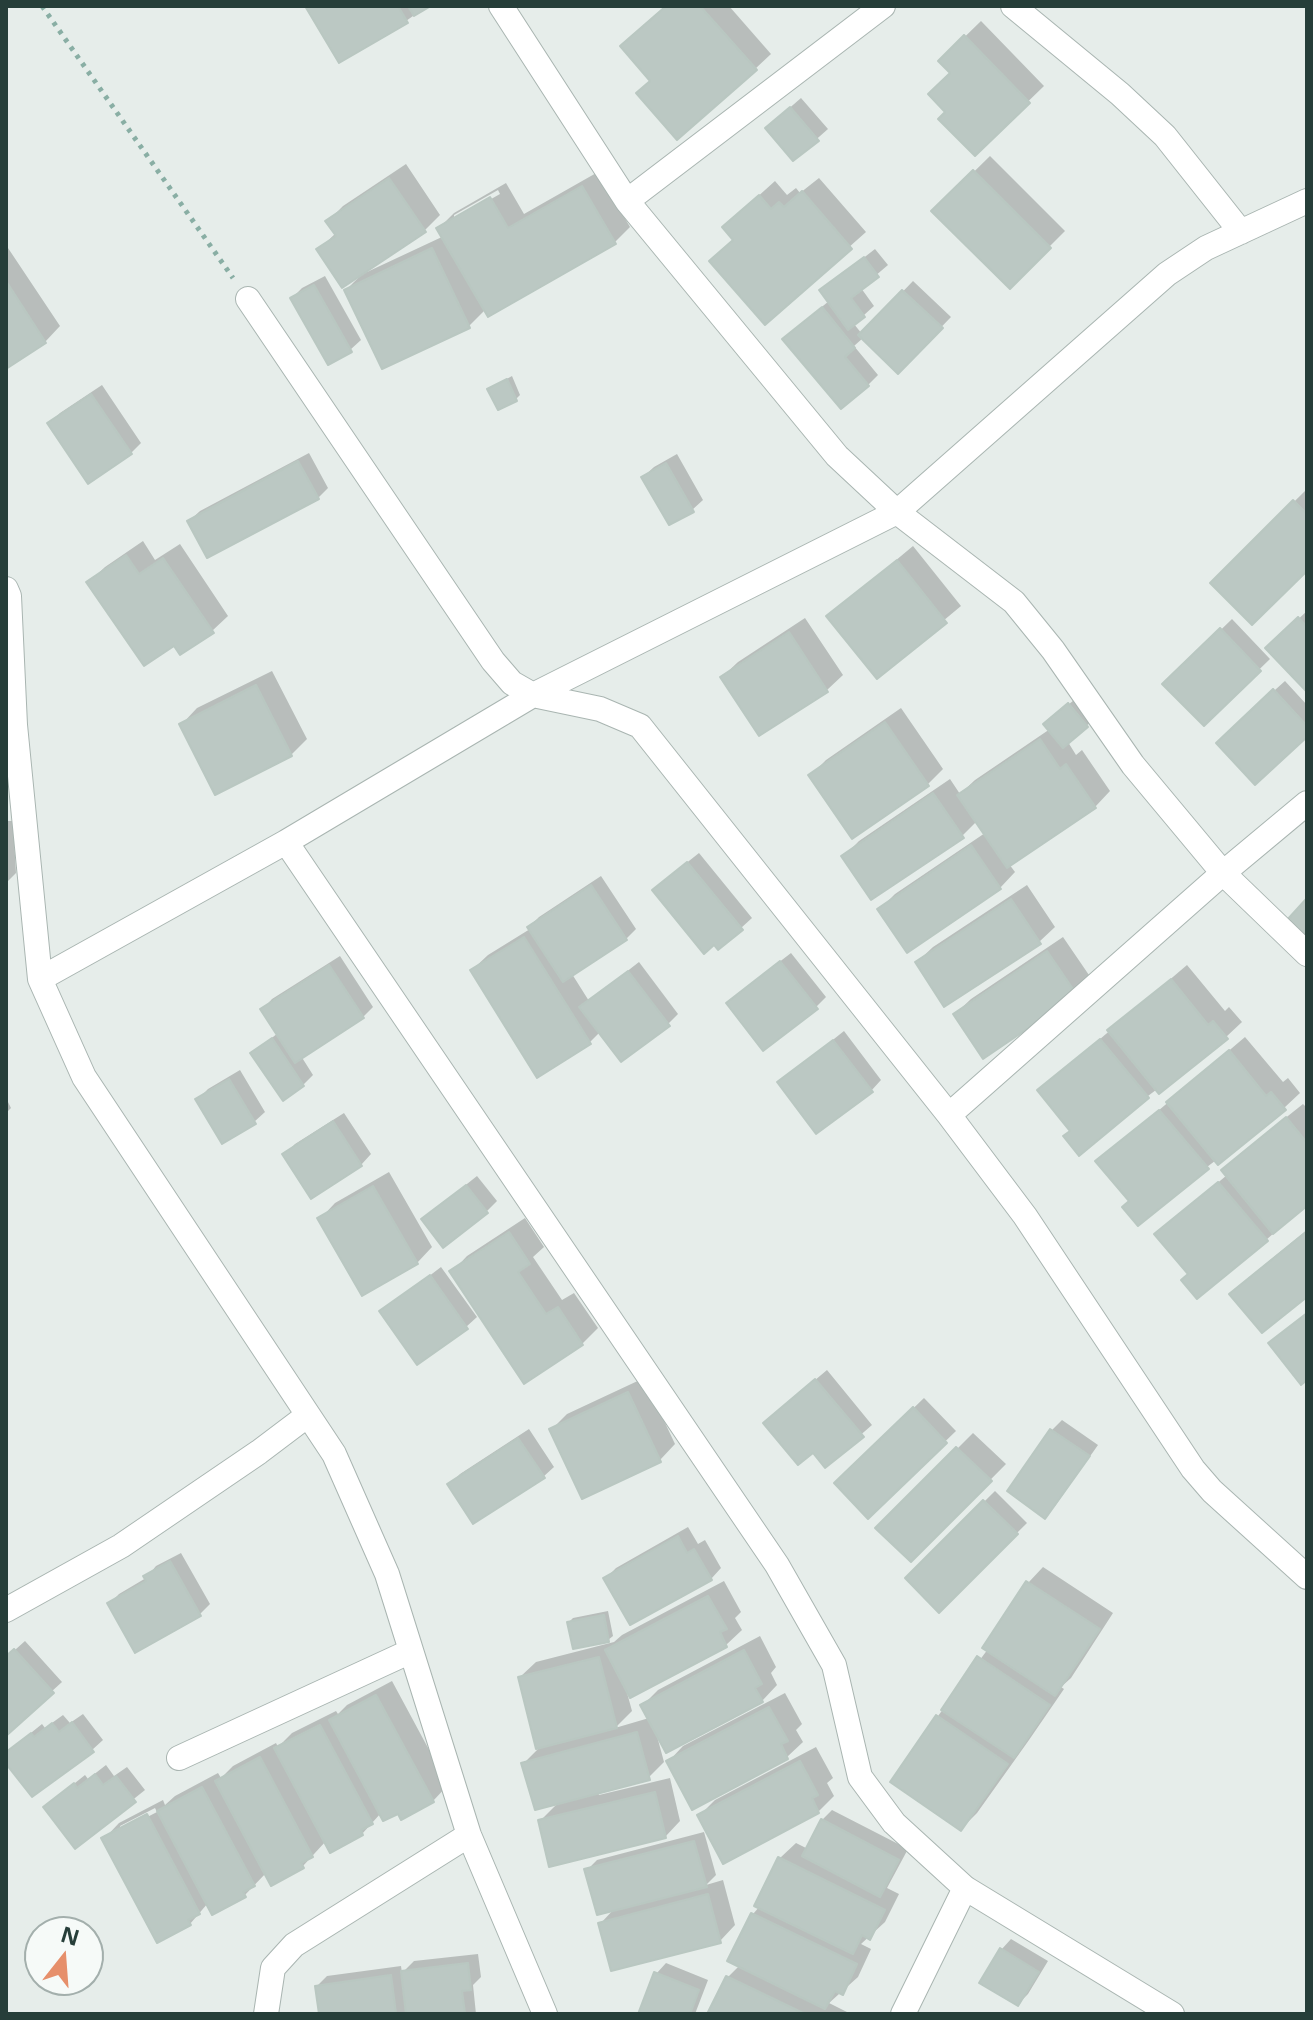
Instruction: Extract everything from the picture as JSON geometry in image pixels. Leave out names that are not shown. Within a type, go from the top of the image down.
[{"type":"street","points":[[501,6],[627,201],[837,456],[897,512],[1014,602],[1053,650],[1133,765],[1223,873],[1307,954]]},
{"type":"street","points":[[627,201],[883,6]]},
{"type":"street","points":[[1013,6],[1120,94],[1165,136],[1241,232]]},
{"type":"street","points":[[40,979],[286,842],[533,695],[897,512],[1167,274],[1206,248],[1307,201]]},
{"type":"street","points":[[248,299],[493,661],[512,683],[533,695],[600,709],[640,726],[949,1115],[1025,1216],[1193,1469],[1212,1491],[1307,1577]]},
{"type":"street","points":[[6,589],[9,596],[15,725],[40,979],[84,1077],[334,1454],[387,1574],[469,1835],[545,2014]]},
{"type":"street","points":[[949,1115],[1223,873],[1307,803]]},
{"type":"street","points":[[286,842],[777,1565],[834,1665],[860,1777],[894,1823],[965,1888],[1172,2014]]},
{"type":"street","points":[[6,1610],[121,1546],[308,1415]]},
{"type":"street","points":[[179,1758],[411,1651]]},
{"type":"street","points":[[266,2014],[273,1968],[294,1945],[469,1835]]},
{"type":"street","points":[[903,2014],[965,1888]]},
{"type":"path","points":[[42,6],[248,299]]},
{"type":"building","points":[[305,6],[398,6],[408,23],[339,63]]},
{"type":"building","points":[[408,6],[431,6],[414,16]]},
{"type":"building","points":[[666,6],[700,6],[757,70],[677,140],[636,93],[650,81],[620,46]]},
{"type":"building","points":[[964,35],[1030,103],[975,156],[938,119],[945,112],[928,94],[950,73],[938,61]]},
{"type":"building","points":[[790,107],[819,141],[793,161],[765,128]]},
{"type":"building","points":[[973,170],[1051,248],[1010,289],[931,211]]},
{"type":"building","points":[[389,178],[426,232],[342,288],[316,249],[336,236],[325,221]]},
{"type":"building","points":[[582,186],[616,244],[488,317],[436,228],[490,197],[508,228]]},
{"type":"building","points":[[802,191],[852,249],[765,325],[709,261],[733,240],[722,227],[759,195],[771,209],[779,202],[784,207]]},
{"type":"building","points":[[432,248],[470,328],[382,369],[344,290]]},
{"type":"building","points":[[864,257],[879,277],[851,298],[865,317],[848,330],[819,290]]},
{"type":"building","points":[[6,281],[46,343],[6,369]]},
{"type":"building","points":[[314,285],[352,352],[328,365],[290,298]]},
{"type":"building","points":[[902,290],[943,328],[898,374],[858,335]]},
{"type":"building","points":[[822,307],[855,348],[845,357],[869,386],[841,409],[782,339]]},
{"type":"building","points":[[507,379],[517,401],[498,410],[487,389]]},
{"type":"building","points":[[91,394],[132,454],[88,484],[47,423]]},
{"type":"building","points":[[298,461],[319,499],[207,558],[187,521]]},
{"type":"building","points":[[666,463],[694,512],[669,525],[641,477]]},
{"type":"building","points":[[1293,500],[1307,514],[1307,571],[1252,625],[1210,583]]},
{"type":"building","points":[[126,555],[139,574],[163,558],[214,633],[180,655],[174,646],[144,666],[86,582]]},
{"type":"building","points":[[897,560],[947,623],[877,679],[826,616]]},
{"type":"building","points":[[1298,617],[1307,627],[1307,692],[1265,648]]},
{"type":"building","points":[[1220,628],[1261,671],[1204,726],[1162,684]]},
{"type":"building","points":[[789,632],[828,692],[759,736],[720,677]]},
{"type":"building","points":[[256,685],[292,756],[215,795],[179,724]]},
{"type":"building","points":[[1273,689],[1307,726],[1307,737],[1255,785],[1216,743]]},
{"type":"building","points":[[1068,703],[1088,727],[1063,748],[1043,724]]},
{"type":"building","points":[[885,722],[929,786],[852,839],[808,775]]},
{"type":"building","points":[[1040,739],[1060,769],[1066,764],[1096,808],[1007,868],[957,795]]},
{"type":"building","points":[[933,793],[964,838],[871,900],[841,856]]},
{"type":"building","points":[[971,845],[1001,889],[907,953],[877,909]]},
{"type":"building","points":[[687,862],[743,930],[718,950],[714,945],[704,954],[652,890]]},
{"type":"building","points":[[591,885],[627,940],[563,982],[527,927]]},
{"type":"building","points":[[1307,898],[1307,937],[1287,920]]},
{"type":"building","points":[[1011,899],[1041,944],[944,1007],[915,962]]},
{"type":"building","points":[[524,937],[591,1044],[537,1078],[470,970]]},
{"type":"building","points":[[1047,951],[1077,995],[983,1059],[953,1014]]},
{"type":"building","points":[[780,961],[818,1009],[763,1051],[726,1003]]},
{"type":"building","points":[[329,965],[364,1018],[295,1063],[260,1009]]},
{"type":"building","points":[[628,971],[670,1026],[621,1062],[579,1007]]},
{"type":"building","points":[[1171,979],[1208,1025],[1213,1021],[1228,1039],[1159,1094],[1107,1030]]},
{"type":"building","points":[[272,1038],[304,1086],[283,1101],[250,1053]]},
{"type":"building","points":[[1100,1039],[1149,1098],[1079,1156],[1063,1136],[1070,1131],[1037,1090]]},
{"type":"building","points":[[833,1040],[873,1092],[816,1134],[777,1082]]},
{"type":"building","points":[[1229,1050],[1266,1096],[1271,1092],[1286,1110],[1218,1165],[1166,1102]]},
{"type":"building","points":[[229,1079],[256,1124],[222,1144],[195,1099]]},
{"type":"building","points":[[1159,1110],[1209,1169],[1138,1226],[1122,1207],[1129,1201],[1095,1161]]},
{"type":"building","points":[[1286,1117],[1307,1143],[1307,1206],[1273,1234],[1221,1170]]},
{"type":"building","points":[[333,1121],[362,1166],[311,1199],[282,1154]]},
{"type":"building","points":[[1218,1182],[1268,1241],[1197,1299],[1181,1280],[1188,1274],[1154,1234]]},
{"type":"building","points":[[466,1185],[488,1213],[443,1248],[421,1219]]},
{"type":"building","points":[[373,1186],[418,1264],[362,1296],[317,1218]]},
{"type":"building","points":[[1307,1231],[1307,1297],[1262,1333],[1229,1294]]},
{"type":"building","points":[[509,1232],[530,1264],[518,1272],[546,1314],[558,1307],[583,1345],[524,1384],[449,1271]]},
{"type":"building","points":[[430,1275],[468,1329],[417,1365],[379,1311]]},
{"type":"building","points":[[1307,1313],[1307,1380],[1301,1385],[1268,1343]]},
{"type":"building","points":[[815,1379],[864,1437],[825,1468],[813,1453],[798,1465],[763,1423]]},
{"type":"building","points":[[628,1392],[661,1462],[582,1499],[549,1429]]},
{"type":"building","points":[[913,1407],[947,1443],[868,1519],[834,1483]]},
{"type":"building","points":[[1050,1429],[1090,1456],[1045,1519],[1007,1491]]},
{"type":"building","points":[[518,1438],[545,1478],[473,1524],[447,1484]]},
{"type":"building","points":[[956,1447],[992,1481],[911,1562],[875,1528]]},
{"type":"building","points":[[983,1500],[1018,1534],[939,1613],[905,1578]]},
{"type":"building","points":[[678,1536],[687,1553],[694,1549],[712,1580],[630,1625],[603,1578]]},
{"type":"building","points":[[170,1561],[201,1616],[135,1653],[107,1603],[146,1581],[143,1576]]},
{"type":"building","points":[[1026,1581],[1100,1629],[1055,1696],[982,1648]]},
{"type":"building","points":[[708,1596],[727,1629],[720,1632],[727,1647],[630,1698],[605,1650]]},
{"type":"building","points":[[604,1615],[609,1642],[573,1649],[567,1622]]},
{"type":"building","points":[[14,1649],[54,1693],[6,1736],[6,1656]]},
{"type":"building","points":[[744,1650],[762,1684],[755,1688],[763,1702],[666,1753],[640,1705]]},
{"type":"building","points":[[977,1656],[1050,1705],[1014,1758],[941,1710]]},
{"type":"building","points":[[599,1657],[617,1728],[536,1749],[518,1677]]},
{"type":"building","points":[[376,1695],[434,1802],[401,1820],[398,1814],[383,1821],[329,1720]]},
{"type":"building","points":[[769,1707],[788,1741],[781,1744],[788,1759],[692,1810],[666,1761]]},
{"type":"building","points":[[936,1715],[1008,1764],[961,1831],[890,1782]]},
{"type":"building","points":[[72,1722],[94,1752],[32,1797],[6,1764],[6,1752],[31,1733],[34,1737],[52,1723],[59,1732]]},
{"type":"building","points":[[320,1725],[373,1824],[361,1830],[363,1835],[330,1853],[274,1748]]},
{"type":"building","points":[[637,1732],[650,1780],[535,1810],[521,1763]]},
{"type":"building","points":[[260,1757],[313,1857],[301,1863],[304,1868],[271,1886],[215,1781]]},
{"type":"building","points":[[800,1761],[818,1795],[812,1798],[819,1813],[723,1864],[697,1815]]},
{"type":"building","points":[[95,1774],[103,1785],[116,1776],[136,1802],[75,1849],[43,1807],[74,1783],[77,1788]]},
{"type":"building","points":[[202,1787],[255,1886],[243,1892],[246,1897],[212,1915],[157,1811]]},
{"type":"building","points":[[655,1792],[666,1838],[549,1867],[538,1820]]},
{"type":"building","points":[[147,1814],[200,1914],[188,1920],[191,1925],[157,1943],[101,1838]]},
{"type":"building","points":[[821,1819],[899,1860],[880,1897],[802,1856]]},
{"type":"building","points":[[694,1841],[707,1887],[597,1915],[584,1869]]},
{"type":"building","points":[[778,1857],[885,1910],[870,1940],[862,1935],[853,1954],[754,1906]]},
{"type":"building","points":[[708,1894],[721,1943],[611,1971],[598,1923]]},
{"type":"building","points":[[751,1913],[857,1964],[843,1995],[835,1991],[825,2009],[727,1961]]},
{"type":"building","points":[[1000,1948],[1039,1972],[1018,2006],[979,1983]]},
{"type":"building","points":[[468,1963],[471,1990],[462,1991],[465,2014],[406,2014],[401,1971]]},
{"type":"building","points":[[654,1972],[699,1990],[690,2014],[638,2014]]},
{"type":"building","points":[[391,1975],[396,2014],[319,2014],[315,1986]]},
{"type":"building","points":[[726,1976],[805,2014],[707,2014]]}]
